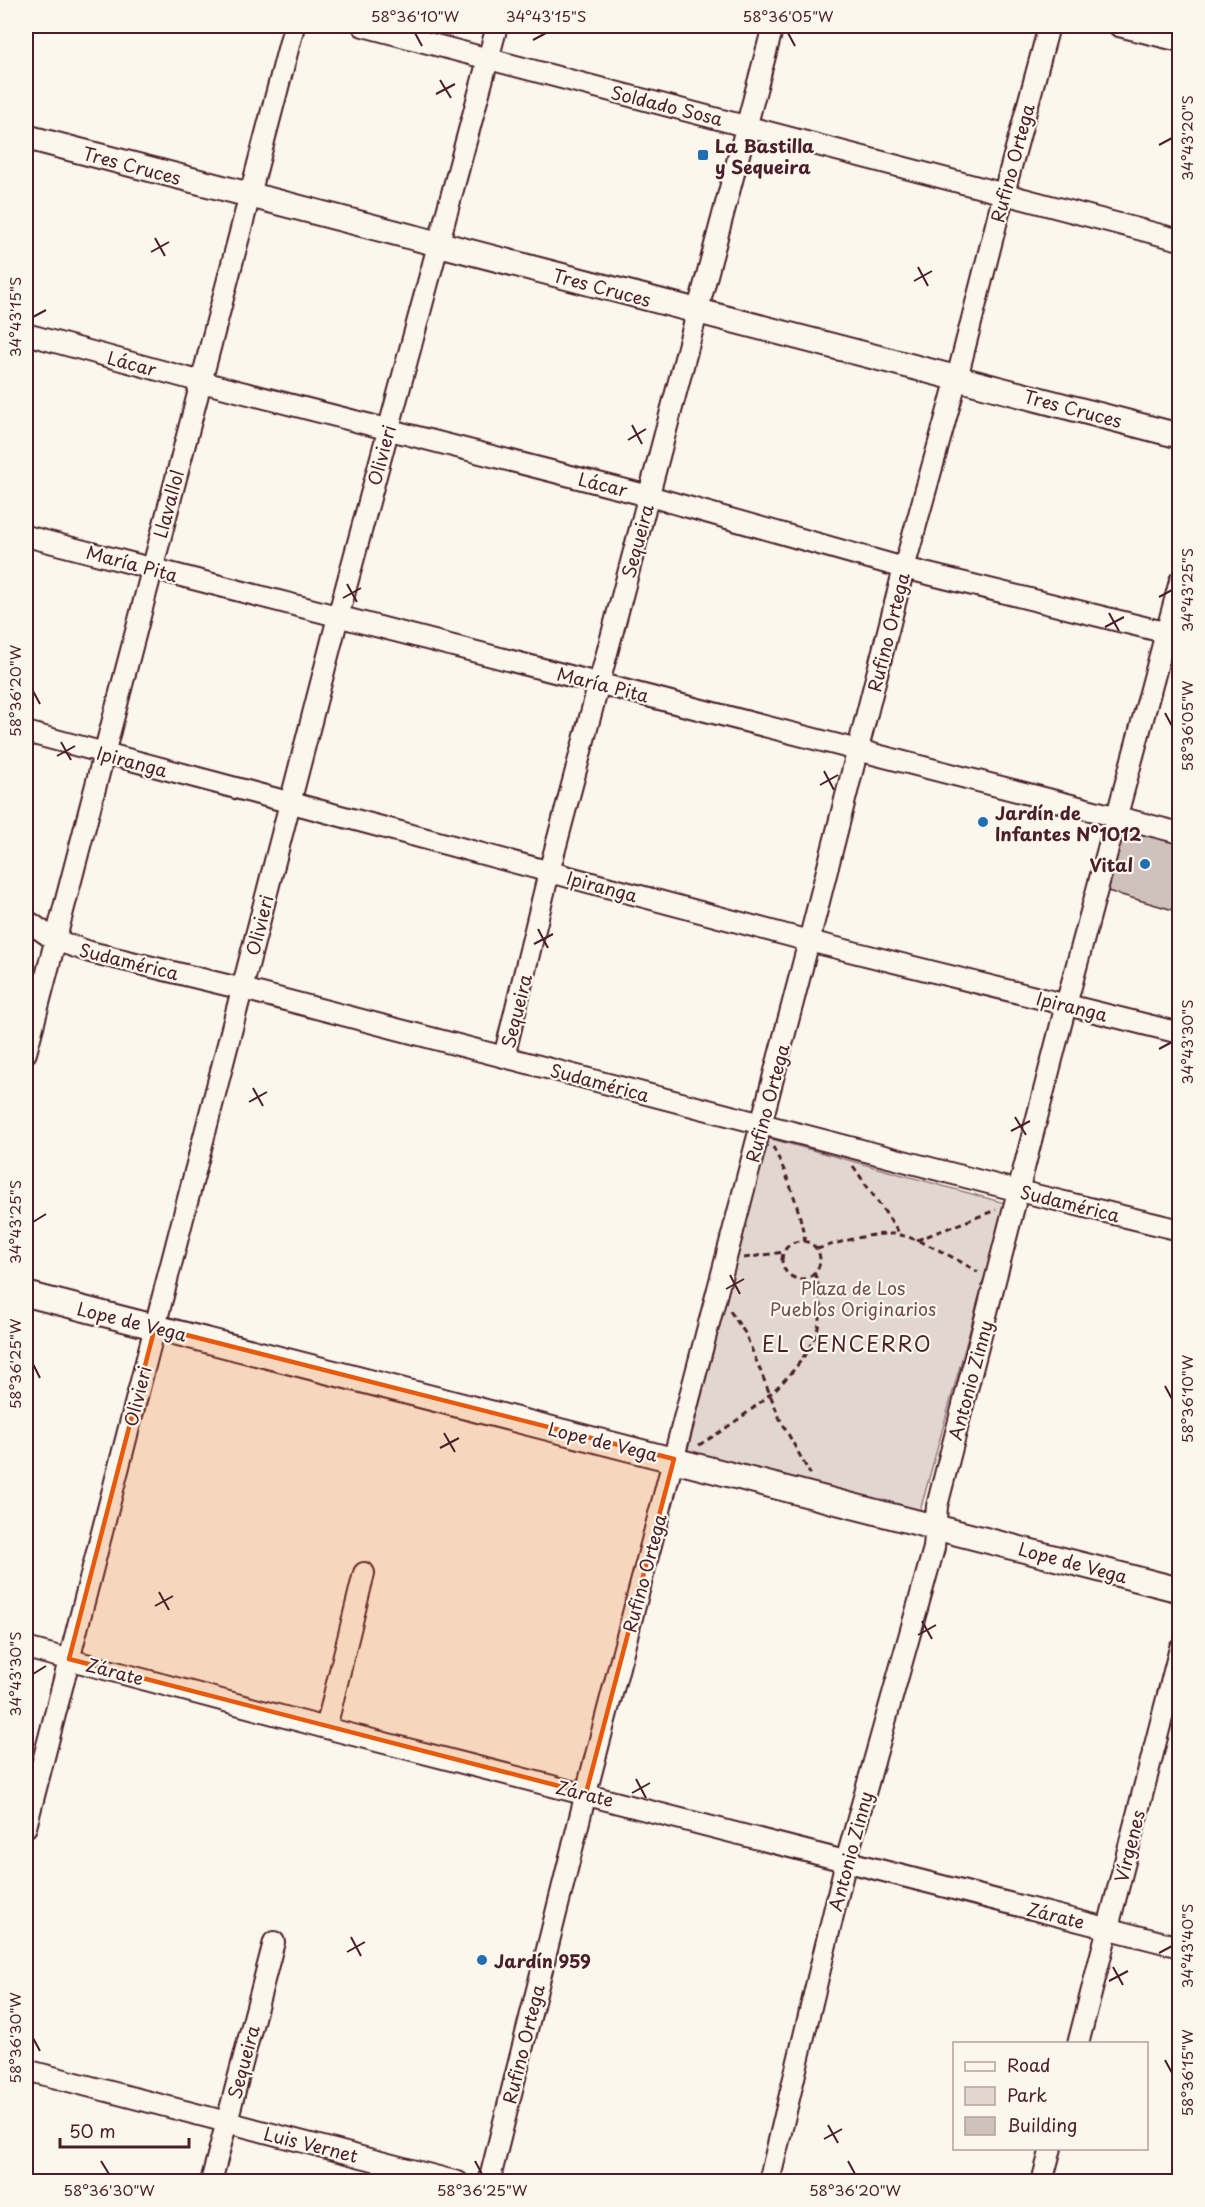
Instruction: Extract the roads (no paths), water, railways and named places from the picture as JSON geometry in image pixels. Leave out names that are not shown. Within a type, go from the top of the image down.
[{"type":"street","name":"Llavallol","points":[[26,1053],[34,984],[55,940],[294,26]]},
{"type":"street","name":"Soldado Sosa","points":[[363,26],[1179,240]]},
{"type":"street","name":"Olivieri","points":[[26,1827],[338,617],[497,26]]},
{"type":"street","name":"Sequeira","points":[[504,1057],[549,872],[773,26]]},
{"type":"street","name":"Rufino Ortega","points":[[489,2181],[586,1793],[904,568],[957,378],[1049,26]]},
{"type":"street","points":[[1119,26],[1179,41]]},
{"type":"street","name":"Tres Cruces","points":[[26,137],[1179,436]]},
{"type":"street","name":"Lácar","points":[[26,334],[202,382],[649,496],[904,568],[1172,634]]},
{"type":"street","name":"María Pita","points":[[26,536],[1179,833]]},
{"type":"street","name":"Antonio Zinny","points":[[769,2181],[846,1861],[934,1548],[938,1506],[1066,1005],[1116,818],[1172,634],[1179,580]]},
{"type":"street","name":"Ipiranga","points":[[26,732],[809,941],[1179,1033]]},
{"type":"street","name":"Sudamérica","points":[[26,920],[55,940],[90,952],[243,989],[844,1145],[1017,1198],[1179,1230]]},
{"type":"street","name":"Lope de Vega","points":[[26,1294],[1179,1590]]},
{"type":"street","points":[[326,1728],[363,1573]]},
{"type":"street","name":"Zárate","points":[[26,1648],[326,1728],[1179,1947]]},
{"type":"street","name":"Vírgenes","points":[[1078,2042],[1179,1648]]},
{"type":"street","name":"Sequeira","points":[[211,2181],[274,1942]]},
{"type":"street","name":"Luis Vernet","points":[[26,2070],[458,2181]]},
{"type":"street","points":[[1042,2181],[1050,2150]]},
{"type":"place","name":"La Bastilla y Sequeira","points":[[703,155]]},
{"type":"place","name":"Jardín de Infantes Nº1012","points":[[983,822]]},
{"type":"place","name":"Vital","points":[[1145,864]]},
{"type":"place","name":"Jardín 959","points":[[482,1960]]},
{"type":"district","name":"EL CENCERRO","points":[[847,1343]]},
{"type":"park label","name":"Plaza de Los Pueblos Originarios","points":[[853,1297]]}]
